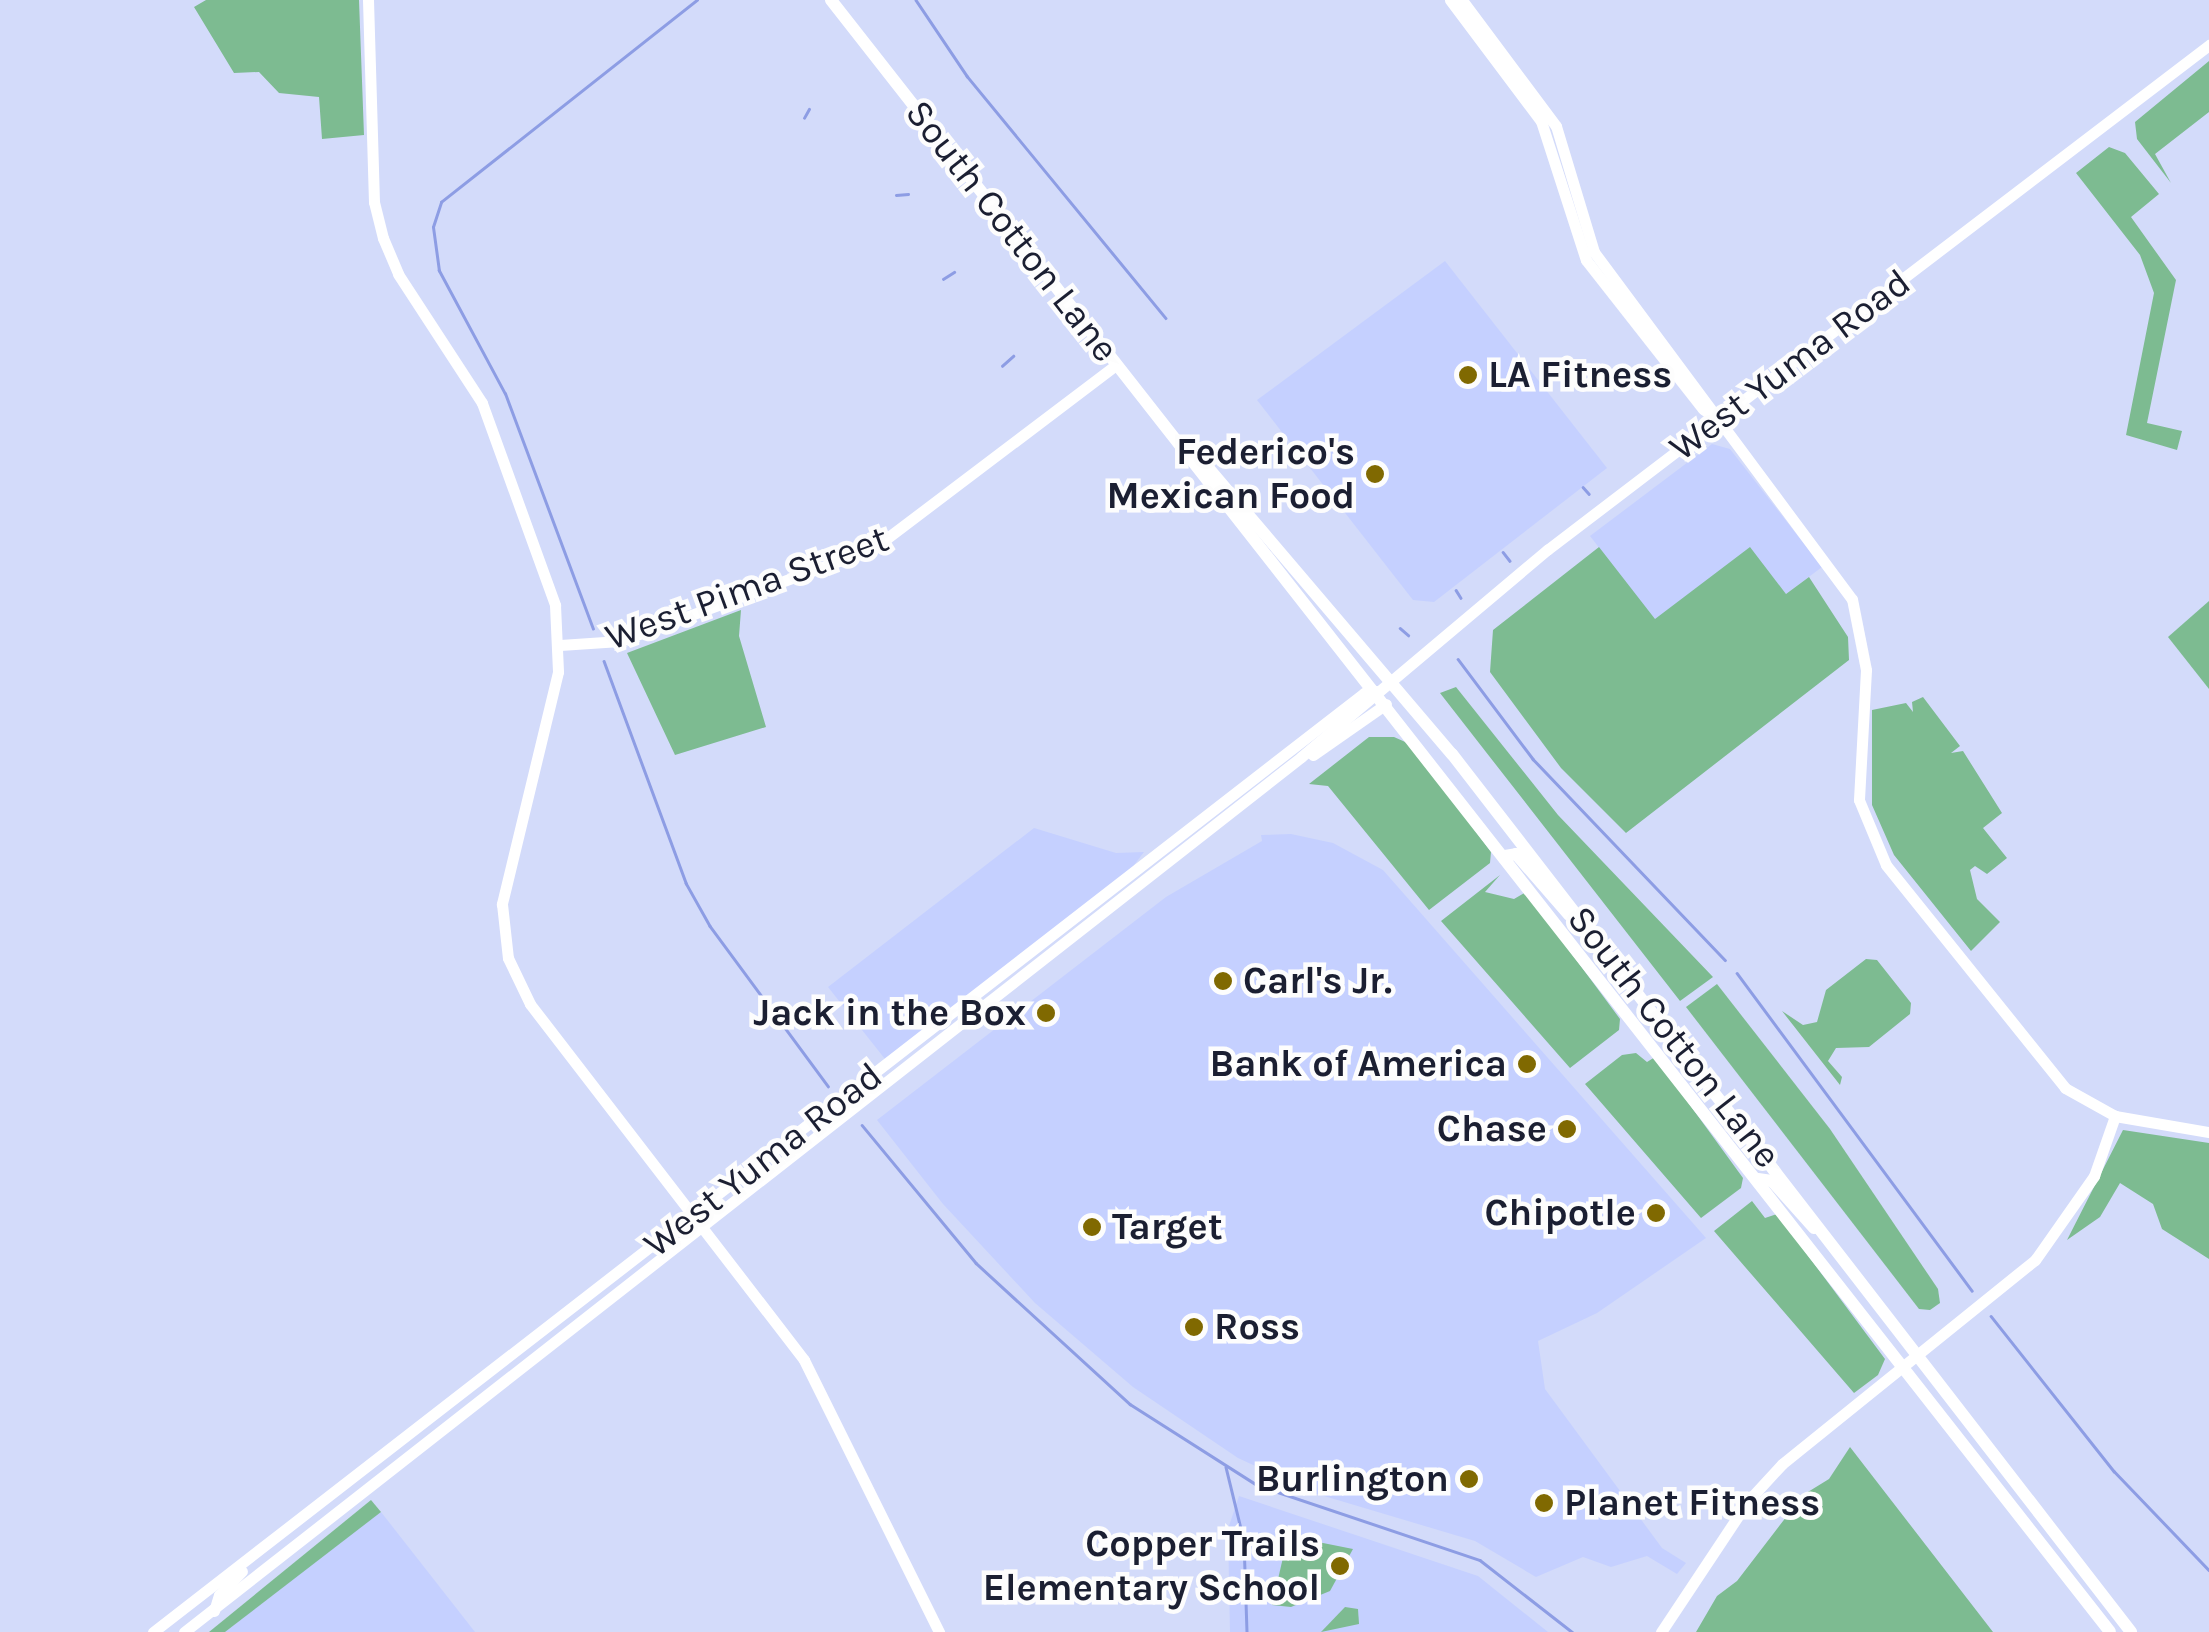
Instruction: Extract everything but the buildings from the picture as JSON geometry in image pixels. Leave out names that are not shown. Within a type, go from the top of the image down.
[{"type":"main road","name":"South Cotton Lane","points":[[832,0],[2110,1632]]},
{"type":"main road","name":"South Cotton Lane","points":[[1196,460],[1294,560],[1390,677],[1838,1246],[2132,1632]]},
{"type":"main road","points":[[1241,520],[1282,560],[1294,560]]},
{"type":"main road","points":[[1506,856],[1516,854],[1601,944]]},
{"type":"main road","points":[[1640,1028],[1656,1016]]},
{"type":"main road","points":[[1758,1180],[1772,1181],[1838,1246]]},
{"type":"street","points":[[368,0],[374,202],[383,238],[398,274],[482,403],[555,606],[560,645],[502,904],[508,958],[530,1004],[813,1374],[939,1632]]},
{"type":"street","points":[[1450,0],[1542,121],[1586,260],[1703,410],[1718,420]]},
{"type":"street","points":[[1462,0],[1556,126],[1594,252],[1852,599],[1866,670],[1857,787],[1875,847],[2050,1074],[2083,1101],[2115,1116],[2209,1132]]},
{"type":"street","name":"West Yuma Road","points":[[184,1632],[864,1102],[874,1090],[1300,756],[1390,677],[1718,420],[2209,45]]},
{"type":"street","name":"West Pima Street","points":[[560,645],[607,644],[886,542],[1116,364]]},
{"type":"street","name":"West Yuma Road","points":[[153,1632],[1364,693],[1376,692]]},
{"type":"street","points":[[1300,756],[1307,759],[1386,704]]},
{"type":"street","points":[[1158,868],[1158,859],[1254,779]]},
{"type":"street","points":[[874,1090],[875,1080],[929,1032]]},
{"type":"street","points":[[1661,1632],[1755,1492],[2011,1283],[2064,1225],[2094,1176],[2115,1116]]},
{"type":"street","points":[[214,1610],[218,1595],[242,1576],[244,1565]]},
{"type":"shaded area","points":[[1445,261],[1607,468],[1434,602],[1413,600],[1257,400]]},
{"type":"shaded area","points":[[1712,444],[1730,449],[1822,567],[1786,594],[1750,548],[1655,620],[1590,536]]},
{"type":"shaded area","points":[[1034,828],[1116,853],[1144,852],[1131,869],[885,1059],[828,987]]},
{"type":"shaded area","points":[[1291,834],[1333,843],[1383,870],[1706,1238],[1597,1313],[1538,1341],[1545,1389],[1662,1548],[1686,1563],[1677,1574],[1647,1556],[1611,1567],[1583,1557],[1536,1577],[1475,1541],[1314,1493],[1238,1458],[1133,1387],[1035,1303],[943,1204],[877,1120],[1166,897],[1262,841],[1261,835]]},
{"type":"shaded area","name":"Copper Trails Elementary School","points":[[1239,1496],[1478,1576],[1548,1632],[1230,1632],[1228,1529]]},
{"type":"shaded area","points":[[381,1512],[475,1632],[225,1632],[356,1530]]},
{"type":"green space","points":[[206,0],[359,0],[364,135],[322,139],[319,97],[279,93],[259,72],[234,73],[194,7]]},
{"type":"green space","points":[[2209,61],[2209,112],[2155,154],[2171,183],[2137,139],[2135,122]]},
{"type":"green space","points":[[2109,147],[2125,153],[2159,194],[2131,217],[2176,280],[2147,423],[2182,431],[2177,450],[2126,435],[2154,293],[2140,255],[2076,173]]},
{"type":"green space","points":[[1599,547],[1655,619],[1750,547],[1786,594],[1809,577],[1848,637],[1849,660],[1626,833],[1561,768],[1490,672],[1493,630]]},
{"type":"green space","points":[[2209,601],[2209,689],[2168,637]]},
{"type":"green space","points":[[741,610],[739,636],[766,727],[675,755],[627,653]]},
{"type":"green space","points":[[1456,687],[1558,815],[1713,977],[1680,1001],[1440,693]]},
{"type":"green space","points":[[1923,697],[1960,746],[1951,753],[1963,751],[2002,813],[1983,828],[2007,858],[1987,874],[1975,866],[1970,870],[1977,899],[2000,922],[1971,951],[1894,855],[1872,805],[1872,710],[1906,703],[1913,712],[1912,702]]},
{"type":"green space","points":[[1369,737],[1394,737],[1412,745],[1491,852],[1490,863],[1429,910],[1328,786],[1309,784]]},
{"type":"green space","points":[[1500,875],[1485,892],[1514,899],[1526,892],[1620,1019],[1619,1030],[1570,1068],[1441,921]]},
{"type":"green space","points":[[1866,959],[1877,960],[1911,1003],[1910,1014],[1869,1047],[1836,1048],[1828,1061],[1842,1077],[1840,1085],[1782,1011],[1803,1025],[1817,1022],[1826,990]]},
{"type":"green space","points":[[1717,984],[1830,1129],[1938,1289],[1940,1303],[1930,1310],[1919,1309],[1686,1007]]},
{"type":"green space","points":[[1636,1053],[1647,1062],[1655,1057],[1743,1178],[1741,1188],[1701,1218],[1585,1084],[1622,1055]]},
{"type":"green space","points":[[2123,1130],[2209,1143],[2209,1259],[2162,1229],[2153,1204],[2120,1183],[2100,1217],[2067,1240]]},
{"type":"green space","points":[[1752,1201],[1765,1218],[1777,1214],[1885,1359],[1878,1375],[1854,1393],[1714,1231]]},
{"type":"green space","points":[[1850,1447],[1993,1632],[1696,1632],[1717,1596],[1737,1581],[1803,1495],[1829,1479]]},
{"type":"green space","points":[[371,1500],[381,1512],[225,1632],[209,1632]]},
{"type":"green space","points":[[1288,1536],[1353,1549],[1330,1591],[1291,1607],[1272,1605]]},
{"type":"green space","points":[[1345,1607],[1358,1609],[1359,1624],[1321,1632]]},
{"type":"waterway","points":[[593,629],[505,394],[439,271],[433,227],[441,202],[697,0]]},
{"type":"waterway","points":[[916,0],[967,76],[1166,318]]},
{"type":"waterway","points":[[804,118],[809,109]]},
{"type":"waterway","points":[[896,195],[908,194]]},
{"type":"waterway","points":[[943,279],[954,272]]},
{"type":"waterway","points":[[1002,366],[1013,356]]},
{"type":"waterway","points":[[1583,487],[1589,494]]},
{"type":"waterway","points":[[1503,552],[1510,561]]},
{"type":"waterway","points":[[1456,590],[1461,598]]},
{"type":"waterway","points":[[1400,628],[1408,635]]},
{"type":"waterway","points":[[1458,659],[1533,759],[1725,960]]},
{"type":"waterway","points":[[604,661],[686,883],[710,926],[828,1086]]},
{"type":"waterway","points":[[1737,973],[1972,1291]]},
{"type":"waterway","points":[[862,1125],[976,1263],[1130,1404],[1257,1485],[1480,1560],[1572,1632]]},
{"type":"waterway","points":[[1991,1316],[2114,1471],[2209,1570]]},
{"type":"waterway","points":[[1226,1467],[1244,1541],[1247,1632]]},
{"type":"place","name":"LA Fitness","points":[[1468,375]]},
{"type":"place","name":"Federico's Mexican Food","points":[[1375,474]]},
{"type":"place","name":"Carl's Jr.","points":[[1223,981]]},
{"type":"place","name":"Jack in the Box","points":[[1046,1013]]},
{"type":"place","name":"Bank of America","points":[[1527,1064]]},
{"type":"place","name":"Chase","points":[[1567,1129]]},
{"type":"place","name":"Chipotle","points":[[1656,1213]]},
{"type":"place","name":"Target","points":[[1092,1227]]},
{"type":"place","name":"Ross","points":[[1194,1327]]},
{"type":"place","name":"Burlington","points":[[1469,1479]]},
{"type":"place","name":"Planet Fitness","points":[[1544,1503]]},
{"type":"place","name":"Copper Trails Elementary School","points":[[1340,1566]]}]
